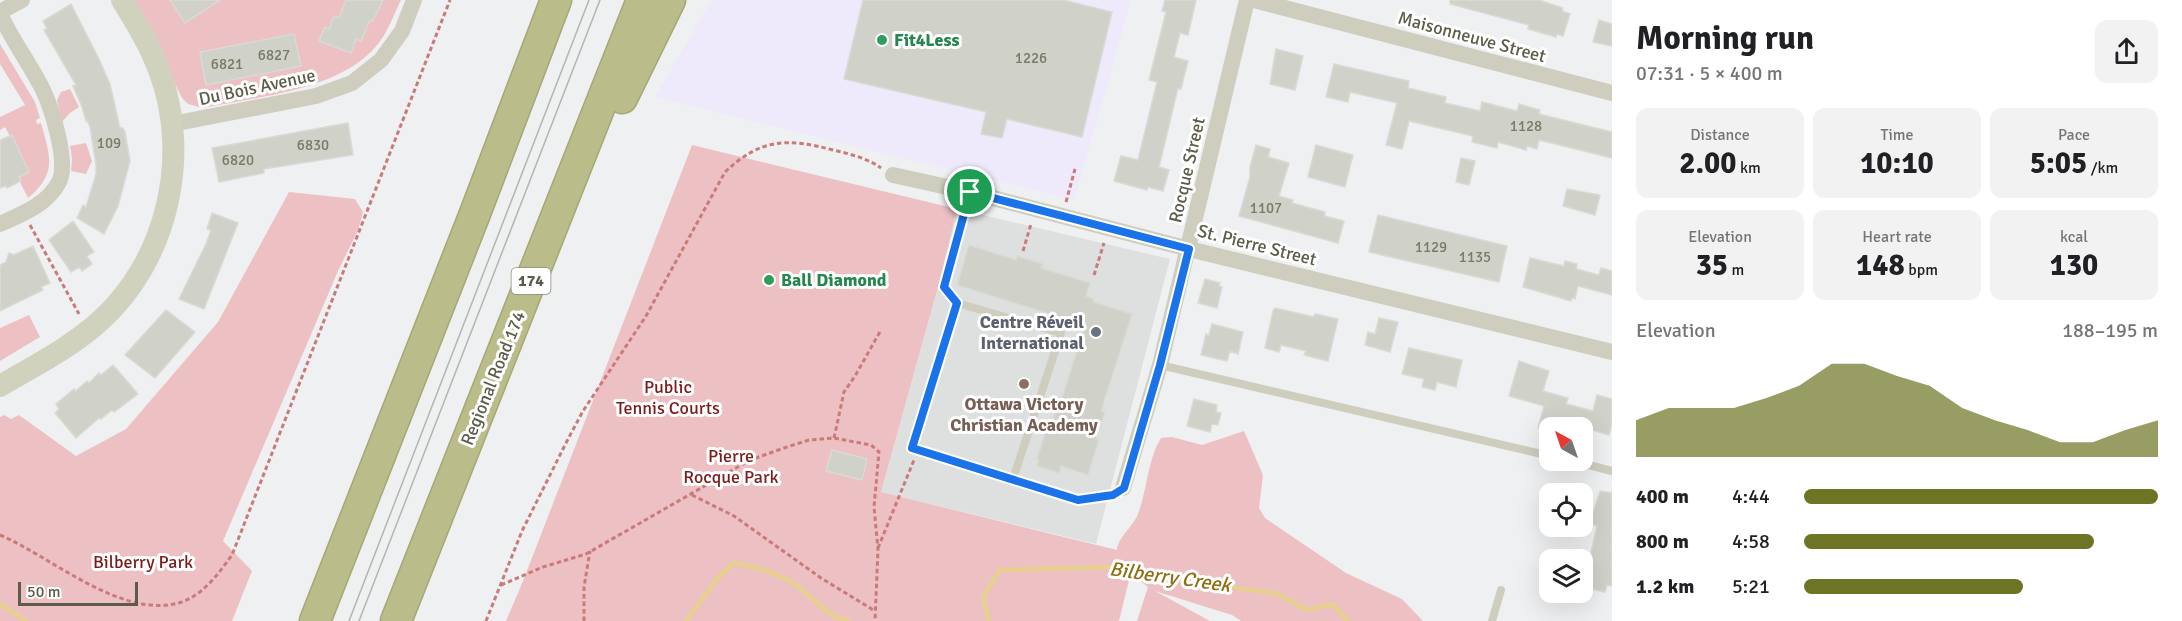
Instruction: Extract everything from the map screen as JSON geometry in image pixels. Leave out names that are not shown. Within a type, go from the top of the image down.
[{"type":"highway","points":[[474,216],[547,0]]},
{"type":"highway","points":[[315,621],[556,0]]},
{"type":"highway","name":"Regional Road 174","points":[[396,621],[642,0]]},
{"type":"highway","points":[[420,563],[545,259],[670,0]]},
{"type":"street","points":[[0,224],[38,206],[59,183],[63,170],[63,157],[44,92],[9,33],[0,13],[22,0]]},
{"type":"street","points":[[0,387],[88,331],[112,309],[134,280],[163,223],[172,178],[172,124],[161,74],[152,52],[122,0]]},
{"type":"street","name":"Du Bois Avenue","points":[[172,124],[316,96],[352,83],[381,60],[402,31],[414,0]]},
{"type":"street","name":"Rocque Street","points":[[1124,488],[1160,365],[1247,0]]},
{"type":"street","name":"Maisonneuve Street","points":[[1254,0],[1612,93]]},
{"type":"street","name":"St. Pierre Street","points":[[893,176],[970,192],[1189,249],[1612,352]]},
{"type":"lane","points":[[970,192],[944,287],[957,303],[1061,333],[1013,479]]},
{"type":"lane","points":[[957,303],[912,448],[1078,500],[1113,495],[1124,488]]},
{"type":"lane","points":[[1160,365],[1539,453]]},
{"type":"lane","points":[[1593,466],[1612,471]]},
{"type":"lane","points":[[1492,621],[1501,590]]},
{"type":"path","points":[[0,536],[104,590],[141,604],[158,606],[183,602],[204,589],[220,572],[232,555],[450,0]]},
{"type":"path","points":[[486,621],[522,531],[583,411],[646,316],[725,172],[736,162],[770,143],[793,141],[854,155],[874,163],[893,176]]},
{"type":"path","points":[[1063,216],[1075,170]]},
{"type":"path","points":[[1023,251],[1035,208]]},
{"type":"path","points":[[23,213],[88,331]]},
{"type":"path","points":[[1094,275],[1108,227]]},
{"type":"path","points":[[834,438],[844,392],[881,330]]},
{"type":"path","points":[[501,585],[543,567],[591,551],[750,460],[809,440],[834,438],[871,445],[879,452],[874,507],[878,549],[875,621]]},
{"type":"path","points":[[878,549],[919,450]]},
{"type":"path","points":[[692,494],[734,516],[769,539],[820,578],[875,611]]},
{"type":"path","points":[[584,621],[584,587],[591,551]]},
{"type":"shaded area","points":[[712,0],[1131,0],[1074,200],[655,97]]},
{"type":"shaded area","name":"Ottawa Victory Christian Academy","points":[[957,209],[1170,259],[1096,544],[881,492],[941,276]]},
{"type":"green space","points":[[133,0],[172,0],[185,23],[211,6],[208,0],[346,0],[339,18],[334,16],[329,29],[324,28],[319,41],[350,53],[353,46],[351,38],[361,41],[364,34],[358,32],[361,26],[366,28],[370,20],[373,21],[381,0],[401,0],[383,37],[368,55],[349,69],[326,80],[276,94],[203,108],[188,104],[182,98]],"holes":[[[294,34],[300,66],[206,85],[200,52]]]},
{"type":"green space","points":[[0,44],[35,102],[40,118],[36,120],[37,124],[41,123],[49,155],[48,172],[38,189],[28,198],[20,182],[21,175],[28,171],[5,127],[0,130],[0,117],[25,105],[0,64]]},
{"type":"green space","points":[[70,89],[79,107],[62,122],[57,100],[61,92]]},
{"type":"green space","points":[[86,143],[92,161],[86,174],[71,171],[70,146]]},
{"type":"green space","name":"Pierre Rocque Park","points":[[692,145],[957,209],[941,276],[881,492],[1117,550],[1120,541],[1138,514],[1153,455],[1161,438],[1172,437],[1202,445],[1244,431],[1263,475],[1259,508],[1265,518],[1346,573],[1402,599],[1423,621],[1241,621],[1232,615],[1155,591],[1210,621],[1137,621],[1148,587],[1135,577],[1129,580],[1119,621],[506,621]]},
{"type":"green space","name":"Bilberry Park","points":[[289,192],[355,199],[363,212],[358,230],[338,271],[223,541],[252,571],[232,621],[0,621],[0,417],[4,415],[11,419],[19,415],[76,456],[126,429],[218,322]]},
{"type":"green space","points":[[29,315],[40,337],[0,361],[0,328]]},
{"type":"building","points":[[170,0],[220,0],[185,23]]},
{"type":"building","points":[[346,0],[383,0],[373,21],[370,20],[361,41],[356,39],[351,53],[319,41],[325,27],[329,29],[334,16],[339,18]]},
{"type":"building","points":[[863,0],[1063,0],[1112,12],[1082,137],[1007,119],[1002,138],[981,134],[986,112],[844,79]]},
{"type":"building","points":[[1165,0],[1196,0],[1188,35],[1180,33],[1174,57],[1188,61],[1181,89],[1178,88],[1159,167],[1169,170],[1163,191],[1148,187],[1147,190],[1114,181],[1121,156],[1138,160],[1157,82],[1149,80],[1166,12],[1162,11]]},
{"type":"building","points":[[1450,0],[1539,0],[1563,8],[1562,11],[1570,14],[1563,36],[1557,34],[1556,37],[1528,29],[1529,25],[1450,4]]},
{"type":"building","points":[[71,4],[110,84],[120,128],[123,128],[125,132],[130,161],[118,206],[104,234],[77,218],[83,205],[86,207],[96,174],[90,127],[73,86],[76,85],[44,30],[47,29],[43,21]]},
{"type":"building","points":[[1599,20],[1612,24],[1612,46],[1593,42]]},
{"type":"building","points":[[294,34],[301,66],[206,85],[200,52]]},
{"type":"building","points":[[1276,49],[1303,56],[1295,90],[1270,84]]},
{"type":"building","points":[[1334,64],[1409,81],[1408,88],[1446,97],[1445,103],[1480,111],[1482,102],[1517,111],[1519,104],[1540,110],[1539,114],[1612,132],[1612,158],[1539,140],[1537,149],[1527,146],[1526,150],[1498,142],[1497,148],[1472,142],[1473,136],[1409,121],[1402,149],[1386,145],[1397,103],[1350,92],[1348,102],[1326,97]]},
{"type":"building","points":[[348,123],[353,155],[264,169],[264,173],[219,182],[212,148]]},
{"type":"building","points":[[12,135],[29,172],[19,177],[21,181],[7,188],[6,186],[0,188],[0,140]]},
{"type":"building","points":[[1256,145],[1270,149],[1268,157],[1289,163],[1279,196],[1293,200],[1292,203],[1325,212],[1324,216],[1344,221],[1338,243],[1239,216]]},
{"type":"building","points":[[1316,145],[1353,155],[1345,187],[1308,177]]},
{"type":"building","points":[[1461,158],[1475,161],[1469,185],[1456,182]]},
{"type":"building","points":[[1567,189],[1600,195],[1595,215],[1563,206]]},
{"type":"building","points":[[212,213],[238,223],[204,309],[179,299],[206,244],[211,230],[207,229]]},
{"type":"building","points":[[1378,215],[1507,246],[1499,282],[1369,252]]},
{"type":"building","points":[[73,221],[94,252],[87,256],[92,264],[82,271],[79,267],[71,272],[49,240]]},
{"type":"building","points":[[969,245],[1016,260],[1017,256],[1043,264],[1041,268],[1090,283],[1086,296],[1094,299],[1093,302],[1132,314],[1101,411],[1105,412],[1088,475],[1061,466],[1059,473],[1037,466],[1048,424],[1051,425],[1060,398],[1062,398],[1085,325],[957,285]]},
{"type":"building","points":[[33,246],[50,283],[41,287],[43,290],[0,311],[0,265],[6,262],[9,253],[14,255]]},
{"type":"building","points":[[1530,258],[1564,266],[1565,261],[1577,264],[1576,269],[1599,275],[1601,268],[1612,271],[1612,295],[1578,286],[1575,299],[1572,298],[1571,301],[1523,287]]},
{"type":"building","points":[[1205,279],[1220,283],[1219,286],[1222,287],[1217,308],[1198,303]]},
{"type":"building","points":[[1275,308],[1314,317],[1315,314],[1338,319],[1328,361],[1304,355],[1306,351],[1281,345],[1279,352],[1265,348]]},
{"type":"building","points":[[166,310],[195,332],[155,378],[125,355]]},
{"type":"building","points":[[1379,318],[1398,322],[1390,352],[1365,345],[1368,332],[1375,334]]},
{"type":"building","points":[[1212,324],[1243,332],[1238,354],[1230,351],[1227,361],[1201,355],[1206,334],[1209,335]]},
{"type":"building","points":[[1409,348],[1462,360],[1456,387],[1437,382],[1435,390],[1422,387],[1424,379],[1402,374]]},
{"type":"building","points":[[1519,361],[1549,371],[1543,391],[1568,398],[1566,404],[1593,411],[1597,395],[1612,399],[1612,424],[1609,435],[1593,430],[1593,417],[1541,417],[1544,406],[1509,396]]},
{"type":"building","points":[[113,365],[138,394],[114,412],[112,410],[101,419],[99,418],[76,438],[55,413],[59,409],[56,404],[74,389],[76,391],[87,381],[89,383],[99,373],[101,375]]},
{"type":"building","points":[[1194,399],[1217,405],[1216,412],[1221,413],[1218,425],[1212,424],[1210,432],[1187,426]]},
{"type":"building","points":[[832,450],[867,459],[862,480],[826,471]]},
{"type":"building","points":[[1600,491],[1612,493],[1612,586],[1607,585],[1605,592],[1593,589],[1592,549],[1597,526],[1593,525],[1593,514]]},
{"type":"waterway","name":"Bilberry Creek","points":[[686,621],[716,580],[734,563],[784,578],[799,587],[823,609],[848,621]]},
{"type":"waterway","name":"Bilberry Creek","points":[[989,621],[983,597],[1000,570],[1117,567],[1195,583],[1276,593],[1307,610],[1332,604],[1348,621]]},
{"type":"waterway","name":"Bilberry Creek","points":[[0,604],[26,621]]},
{"type":"tram line","points":[[349,621],[589,0]]},
{"type":"tram line","points":[[359,621],[600,0]]},
{"type":"place","name":"Fit4Less","points":[[882,40]]},
{"type":"place","name":"Ball Diamond","points":[[769,280]]},
{"type":"place","name":"Centre Réveil International","points":[[1096,332]]},
{"type":"place","name":"Ottawa Victory Christian Academy","points":[[1024,384]]},
{"type":"route","points":[[970,192],[1189,249],[1160,365],[1124,488],[1113,495],[1078,500],[912,448],[957,303],[944,287],[970,192]]},
{"type":"park label","name":"Public Tennis Courts","points":[[668,397]]}]
